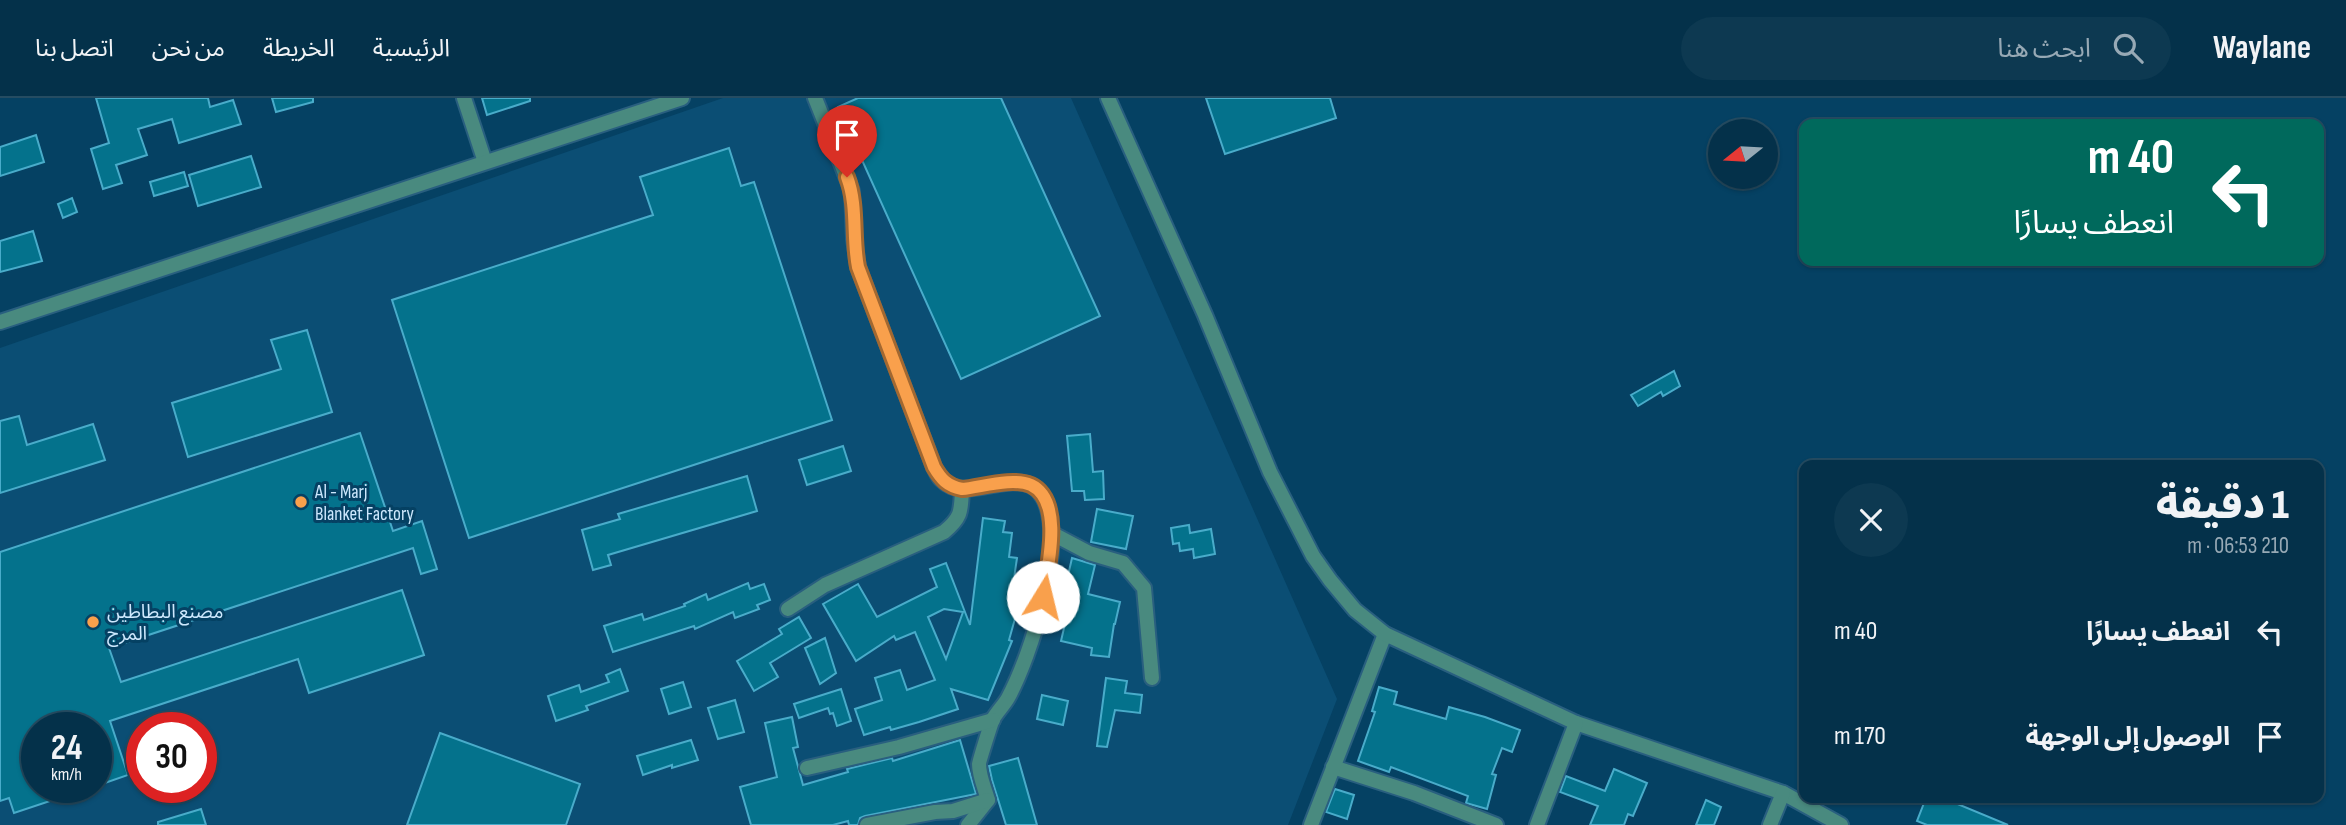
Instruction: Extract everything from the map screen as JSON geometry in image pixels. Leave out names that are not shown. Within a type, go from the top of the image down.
[{"type":"street","points":[[464,98],[485,162]]},
{"type":"street","points":[[0,322],[682,98]]},
{"type":"street","points":[[815,98],[852,191],[858,267],[941,480],[962,489],[1013,482],[1032,486],[1044,497],[1053,534],[1040,620],[1024,665],[1007,700],[993,720],[978,762],[988,800]]},
{"type":"street","points":[[1108,98],[1205,316],[1260,448],[1307,544],[1330,580],[1355,610],[1385,634],[1576,723],[1783,793],[1799,802]]},
{"type":"street","points":[[788,610],[825,585],[944,532],[955,523],[961,513],[962,489]]},
{"type":"street","points":[[1053,534],[1089,553],[1123,563],[1144,588],[1152,678]]},
{"type":"street","points":[[1311,825],[1385,634]]},
{"type":"street","points":[[807,768],[899,747],[993,720]]},
{"type":"street","points":[[1537,825],[1576,723]]},
{"type":"street","points":[[1333,767],[1414,793],[1496,825]]},
{"type":"street","points":[[1770,825],[1783,793]]},
{"type":"street","points":[[867,825],[953,811],[988,800]]},
{"type":"street","points":[[968,825],[988,800]]},
{"type":"street","points":[[1801,803],[1841,825]]},
{"type":"shaded area","points":[[723,98],[1071,98],[1337,699],[1288,825],[0,825],[0,348]]},
{"type":"building","points":[[96,98],[208,98],[210,107],[233,100],[241,124],[179,143],[172,119],[138,129],[147,155],[116,165],[122,183],[103,189],[91,149],[109,143]]},
{"type":"building","points":[[272,98],[313,98],[313,102],[276,112]]},
{"type":"building","points":[[482,98],[530,98],[530,101],[487,115]]},
{"type":"building","points":[[858,98],[1001,98],[1100,316],[961,379],[838,107]]},
{"type":"building","points":[[1206,98],[1330,98],[1336,118],[1225,154]]},
{"type":"building","points":[[36,135],[44,162],[0,176],[0,147]]},
{"type":"building","points":[[729,148],[741,186],[754,182],[832,420],[469,538],[392,300],[653,215],[640,177]]},
{"type":"building","points":[[251,156],[261,187],[198,206],[189,175]]},
{"type":"building","points":[[184,172],[188,186],[154,196],[150,182]]},
{"type":"building","points":[[72,198],[77,212],[63,218],[58,204]]},
{"type":"building","points":[[33,231],[42,261],[0,272],[0,241]]},
{"type":"building","points":[[307,330],[332,412],[188,457],[172,403],[281,369],[271,340]]},
{"type":"building","points":[[1674,371],[1680,386],[1663,396],[1661,392],[1638,406],[1631,395]]},
{"type":"building","points":[[19,416],[27,445],[93,424],[105,460],[0,493],[0,421]]},
{"type":"building","name":"مصنع البطاطين المرج","points":[[360,433],[393,531],[422,521],[437,569],[421,574],[413,548],[109,648],[121,682],[402,590],[424,655],[309,693],[298,659],[137,712],[126,712],[126,716],[112,720],[112,712],[21,712],[21,803],[44,803],[14,813],[9,798],[0,801],[0,552]]},
{"type":"building","points":[[1090,434],[1093,472],[1103,471],[1104,499],[1085,500],[1084,491],[1072,491],[1067,436]]},
{"type":"building","points":[[843,446],[851,471],[807,485],[799,460]]},
{"type":"building","points":[[747,476],[757,511],[608,555],[611,565],[593,570],[582,530],[620,519],[618,514]]},
{"type":"building","points":[[1097,509],[1133,516],[1126,549],[1091,542]]},
{"type":"building","points":[[983,518],[1005,521],[1003,532],[1012,533],[1009,557],[1017,558],[1010,606],[1018,608],[1009,640],[1012,641],[988,700],[951,689],[958,709],[891,730],[890,727],[864,735],[855,709],[882,700],[875,678],[900,670],[907,690],[935,680],[915,632],[896,640],[894,636],[856,661],[823,604],[858,584],[877,617],[937,587],[930,569],[946,563],[970,625]],"holes":[[[944,609],[963,612],[946,659],[928,617]]]},
{"type":"building","points":[[1189,525],[1190,533],[1211,529],[1215,554],[1194,558],[1193,549],[1180,551],[1179,543],[1173,544],[1171,528]]},
{"type":"building","points":[[1072,558],[1095,565],[1088,594],[1120,602],[1109,657],[1091,655],[1092,648],[1061,641],[1067,615],[1050,612],[1055,587],[1065,589]]},
{"type":"building","points":[[748,583],[750,589],[764,584],[770,600],[757,605],[759,609],[735,618],[733,612],[695,629],[694,626],[613,652],[604,626],[642,614],[644,620],[685,606],[684,604],[706,594],[708,600]]},
{"type":"building","points":[[799,617],[811,638],[770,663],[778,677],[754,691],[737,661],[782,634],[779,629]]},
{"type":"building","points":[[825,638],[836,673],[820,684],[805,648]]},
{"type":"building","points":[[620,669],[628,691],[586,706],[588,710],[556,721],[548,696],[579,685],[581,692],[609,682],[606,675]]},
{"type":"building","points":[[1106,678],[1127,681],[1125,693],[1142,695],[1140,713],[1115,710],[1107,747],[1097,746]]},
{"type":"building","points":[[683,682],[691,707],[669,714],[661,689]]},
{"type":"building","points":[[1379,687],[1397,692],[1394,704],[1446,719],[1449,707],[1520,730],[1512,752],[1502,748],[1492,774],[1496,775],[1487,809],[1466,803],[1468,796],[1391,767],[1389,772],[1358,761],[1375,712],[1372,711]]},
{"type":"building","points":[[841,689],[851,721],[837,726],[833,713],[830,714],[828,708],[799,718],[794,704]]},
{"type":"building","points":[[1042,695],[1068,701],[1063,725],[1037,719]]},
{"type":"building","points":[[735,700],[744,732],[718,739],[708,708]]},
{"type":"building","points":[[792,717],[798,747],[793,748],[803,785],[848,772],[847,769],[892,758],[893,761],[960,740],[976,794],[865,816],[860,818],[858,825],[849,825],[848,821],[833,825],[751,825],[740,787],[777,777],[765,723]]},
{"type":"building","name":"مصنع البطاطين المرج","points":[[112,727],[126,769],[126,776],[112,780]]},
{"type":"building","points":[[440,733],[580,784],[566,825],[407,825]]},
{"type":"building","points":[[691,740],[698,760],[643,775],[637,756]]},
{"type":"building","points":[[1018,758],[1037,825],[1006,825],[992,780],[989,766]]},
{"type":"building","points":[[1614,769],[1647,783],[1633,816],[1628,814],[1624,825],[1590,825],[1598,806],[1560,792],[1566,776],[1605,791]]},
{"type":"building","points":[[1335,789],[1354,795],[1347,819],[1326,812]]},
{"type":"building","points":[[1706,800],[1721,807],[1714,825],[1696,825]]},
{"type":"building","points":[[1924,803],[1955,803],[2008,825],[1927,825],[1917,821]]},
{"type":"building","points":[[201,809],[206,825],[158,825],[158,822]]},
{"type":"place","name":"Al - Marj Blanket Factory","points":[[301,502]]},
{"type":"place","name":"مصنع البطاطين المرج","points":[[93,622]]},
{"type":"route","points":[[847,177],[854,201],[854,239],[858,267],[934,467],[941,480],[953,487],[962,489],[1013,482],[1032,486],[1044,497],[1053,534],[1043,597]]}]
